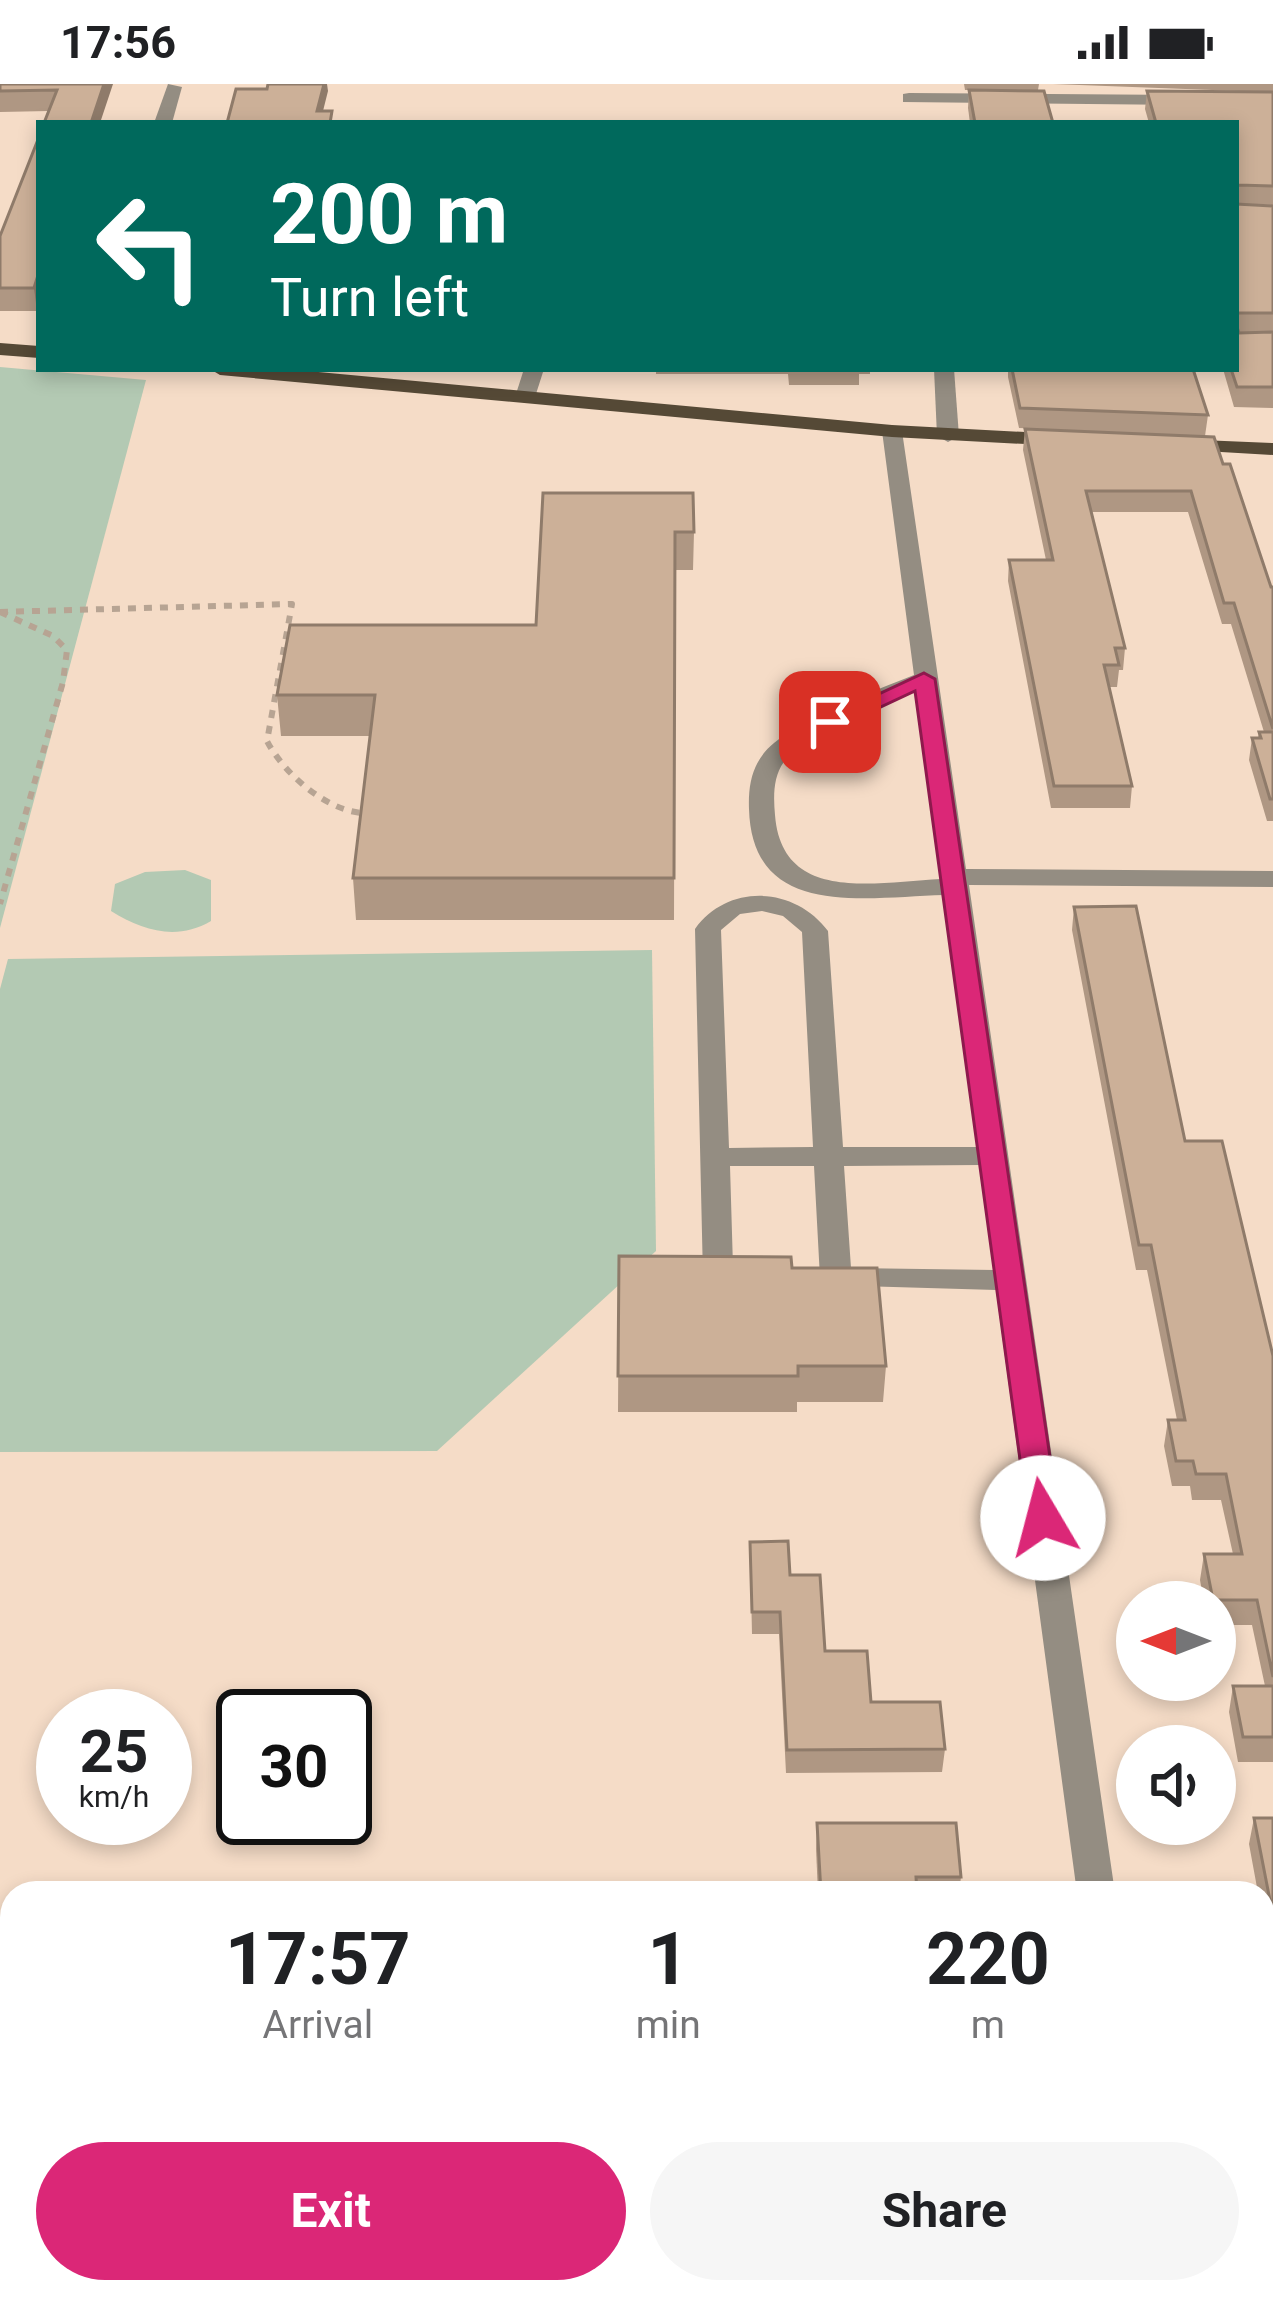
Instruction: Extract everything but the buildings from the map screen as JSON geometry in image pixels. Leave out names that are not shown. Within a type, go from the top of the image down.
[{"type":"main road","points":[[0,349],[36,352]]},
{"type":"main road","points":[[253,372],[948,436],[1089,441]]},
{"type":"main road","points":[[1158,444],[1273,448]]},
{"type":"street","points":[[164,120],[174,87]]},
{"type":"street","points":[[908,91],[1207,100]]},
{"type":"street","points":[[1098,100],[1103,120]]},
{"type":"street","points":[[525,397],[533,372]]},
{"type":"street","points":[[944,372],[948,436]]},
{"type":"street","points":[[892,431],[1094,1881]]},
{"type":"street","points":[[924,679],[852,710],[771,759],[762,784],[764,836],[772,858],[787,874],[811,883],[1273,879]]},
{"type":"street","points":[[765,1278],[718,1277],[714,1157],[708,929],[723,912],[753,904],[800,914],[815,932],[829,1157],[824,1278],[1009,1280]]},
{"type":"street","points":[[714,1157],[991,1156]]},
{"type":"path","points":[[0,612],[292,604],[267,741],[271,752],[294,775],[349,813],[369,813]]},
{"type":"path","points":[[0,612],[53,636],[67,650],[63,682],[0,904]]},
{"type":"green space","points":[[0,367],[146,380],[0,928]]},
{"type":"green space","points":[[185,870],[211,880],[211,921],[186,931],[160,931],[111,911],[115,884],[145,872]]},
{"type":"green space","points":[[652,950],[656,1251],[437,1451],[0,1452],[0,989],[8,959]]},
{"type":"route","points":[[830,722],[924,679],[1043,1518]]}]
